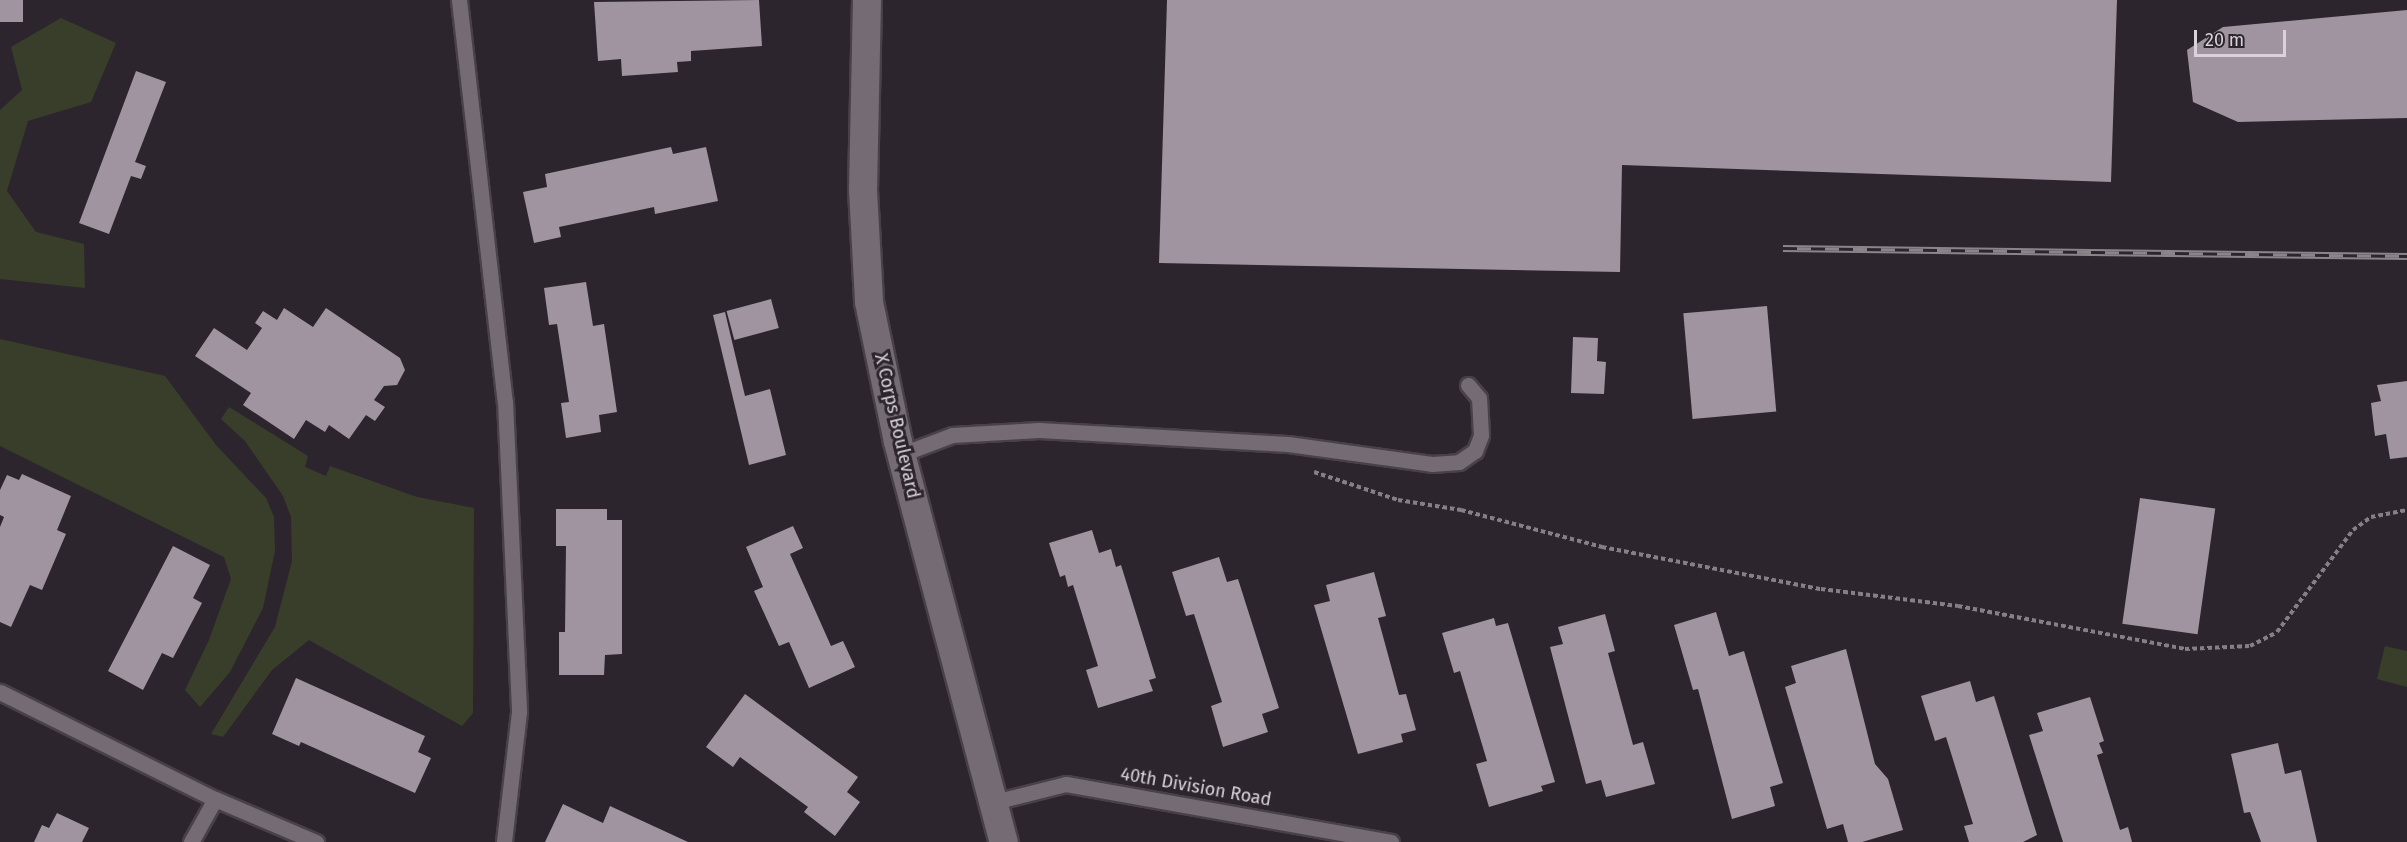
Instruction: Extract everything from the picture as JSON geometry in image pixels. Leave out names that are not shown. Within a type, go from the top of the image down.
[{"type":"street","name":"X Corps Boulevard","points":[[867,0],[862,190],[869,302],[902,454],[1004,842]]},
{"type":"lane","points":[[459,0],[505,401],[519,712],[504,842]]},
{"type":"lane","points":[[902,454],[952,435],[1008,430],[1275,443],[1432,464],[1459,462],[1476,451],[1481,435],[1479,398],[1468,385]]},
{"type":"lane","points":[[0,692],[215,799],[316,842]]},
{"type":"lane","name":"40th Division Road","points":[[994,802],[1066,784],[1391,842]]},
{"type":"lane","points":[[191,842],[215,799]]},
{"type":"path","points":[[1275,443],[1319,476],[1357,488],[1602,547],[1821,590],[1958,606],[2185,649],[2250,646],[2277,632],[2353,530],[2372,518],[2407,510]]},
{"type":"green space","points":[[61,18],[116,43],[91,102],[28,121],[7,191],[36,232],[84,244],[85,288],[0,279],[0,110],[22,90],[11,47]]},
{"type":"green space","points":[[0,339],[165,376],[216,445],[266,498],[274,517],[275,551],[263,608],[230,672],[200,707],[185,690],[209,640],[231,579],[224,557],[0,446]]},
{"type":"green space","points":[[229,407],[308,456],[305,467],[326,476],[330,466],[417,497],[474,508],[473,713],[462,726],[309,640],[272,670],[223,737],[211,734],[275,627],[292,561],[291,517],[283,496],[245,441],[221,419]]},
{"type":"green space","points":[[2385,646],[2407,651],[2407,687],[2377,679]]},
{"type":"building","points":[[0,0],[23,0],[23,22],[0,22]]},
{"type":"building","points":[[759,0],[762,46],[691,51],[691,61],[677,62],[678,72],[622,76],[621,59],[598,61],[594,2]]},
{"type":"building","points":[[1167,0],[2117,0],[2111,182],[1622,165],[1620,272],[1159,263]]},
{"type":"building","points":[[2407,10],[2407,118],[2238,122],[2193,102],[2187,50],[2223,27]]},
{"type":"building","points":[[136,71],[166,82],[135,162],[146,166],[141,179],[131,176],[109,234],[79,223]]},
{"type":"building","points":[[671,147],[673,154],[706,147],[718,201],[655,214],[654,207],[559,227],[561,237],[534,243],[523,192],[547,187],[545,174]]},
{"type":"building","points":[[586,282],[593,326],[604,324],[617,412],[599,415],[601,432],[566,438],[561,403],[569,402],[557,324],[549,325],[544,288]]},
{"type":"building","points":[[771,299],[779,328],[734,340],[727,311]]},
{"type":"building","points":[[1767,306],[1776,412],[1693,419],[1683,313]]},
{"type":"building","points":[[284,308],[313,327],[326,308],[400,358],[405,370],[397,385],[384,386],[374,400],[385,407],[375,421],[366,415],[349,439],[329,425],[325,432],[306,420],[294,439],[243,405],[251,393],[195,356],[214,328],[247,350],[262,328],[255,323],[263,311],[277,320]]},
{"type":"building","points":[[725,312],[745,396],[770,389],[786,455],[749,465],[713,315]]},
{"type":"building","points":[[1573,337],[1598,338],[1597,361],[1606,362],[1604,394],[1571,393]]},
{"type":"building","points":[[2407,381],[2407,457],[2390,459],[2386,434],[2375,436],[2371,403],[2381,401],[2377,385]]},
{"type":"building","points":[[22,474],[71,496],[57,530],[66,534],[42,590],[30,585],[11,627],[0,622],[0,527],[4,517],[0,515],[0,490],[7,475],[19,480]]},
{"type":"building","points":[[2140,498],[2215,509],[2198,634],[2122,624]]},
{"type":"building","points":[[556,509],[607,509],[607,520],[622,520],[622,654],[605,655],[604,675],[559,675],[559,632],[565,632],[566,546],[556,546]]},
{"type":"building","points":[[793,526],[803,548],[790,554],[831,646],[843,641],[855,667],[809,688],[789,642],[779,646],[754,591],[763,587],[746,547]]},
{"type":"building","points":[[1092,530],[1099,553],[1111,549],[1116,567],[1121,565],[1156,678],[1149,680],[1153,691],[1098,708],[1086,670],[1098,666],[1073,585],[1068,587],[1065,575],[1060,577],[1049,543]]},
{"type":"building","points":[[173,546],[210,565],[193,598],[202,603],[173,658],[162,653],[143,690],[108,671]]},
{"type":"building","points":[[1219,557],[1227,582],[1238,579],[1279,708],[1262,714],[1268,732],[1223,747],[1211,706],[1222,702],[1194,614],[1186,616],[1172,572]]},
{"type":"building","points":[[1374,572],[1386,616],[1378,618],[1399,695],[1406,694],[1416,730],[1401,734],[1403,742],[1358,754],[1314,605],[1330,601],[1326,585]]},
{"type":"building","points":[[1716,612],[1729,656],[1744,651],[1783,783],[1770,787],[1775,806],[1732,819],[1698,689],[1693,690],[1674,625]]},
{"type":"building","points":[[1605,614],[1615,651],[1608,653],[1633,745],[1643,742],[1655,784],[1606,797],[1601,780],[1586,784],[1550,647],[1563,644],[1558,627]]},
{"type":"building","points":[[1494,618],[1496,626],[1508,623],[1555,782],[1541,786],[1543,791],[1489,807],[1476,764],[1487,761],[1460,671],[1454,673],[1442,633]]},
{"type":"building","points":[[1846,649],[1875,764],[1888,779],[1903,830],[1862,842],[1848,842],[1843,824],[1827,829],[1785,687],[1796,683],[1791,666]]},
{"type":"building","points":[[296,678],[425,736],[418,752],[431,758],[415,793],[301,742],[299,746],[272,734]]},
{"type":"building","points":[[1970,681],[1976,702],[1994,696],[2037,835],[2023,842],[1969,842],[1964,826],[1973,824],[1946,737],[1935,741],[1921,696]]},
{"type":"building","points":[[745,694],[858,777],[847,792],[860,802],[835,836],[804,812],[808,807],[740,757],[733,767],[706,747]]},
{"type":"building","points":[[2090,697],[2104,741],[2099,743],[2103,753],[2097,755],[2120,830],[2128,827],[2132,842],[2063,842],[2029,735],[2043,731],[2037,713]]},
{"type":"building","points":[[2278,743],[2285,774],[2301,770],[2317,842],[2261,842],[2250,812],[2244,813],[2231,754]]},
{"type":"building","points":[[563,804],[603,823],[610,806],[688,842],[545,842]]},
{"type":"building","points":[[57,813],[89,828],[82,842],[34,842],[42,825],[49,828]]},
{"type":"railway","points":[[1783,248],[2407,256]]}]
